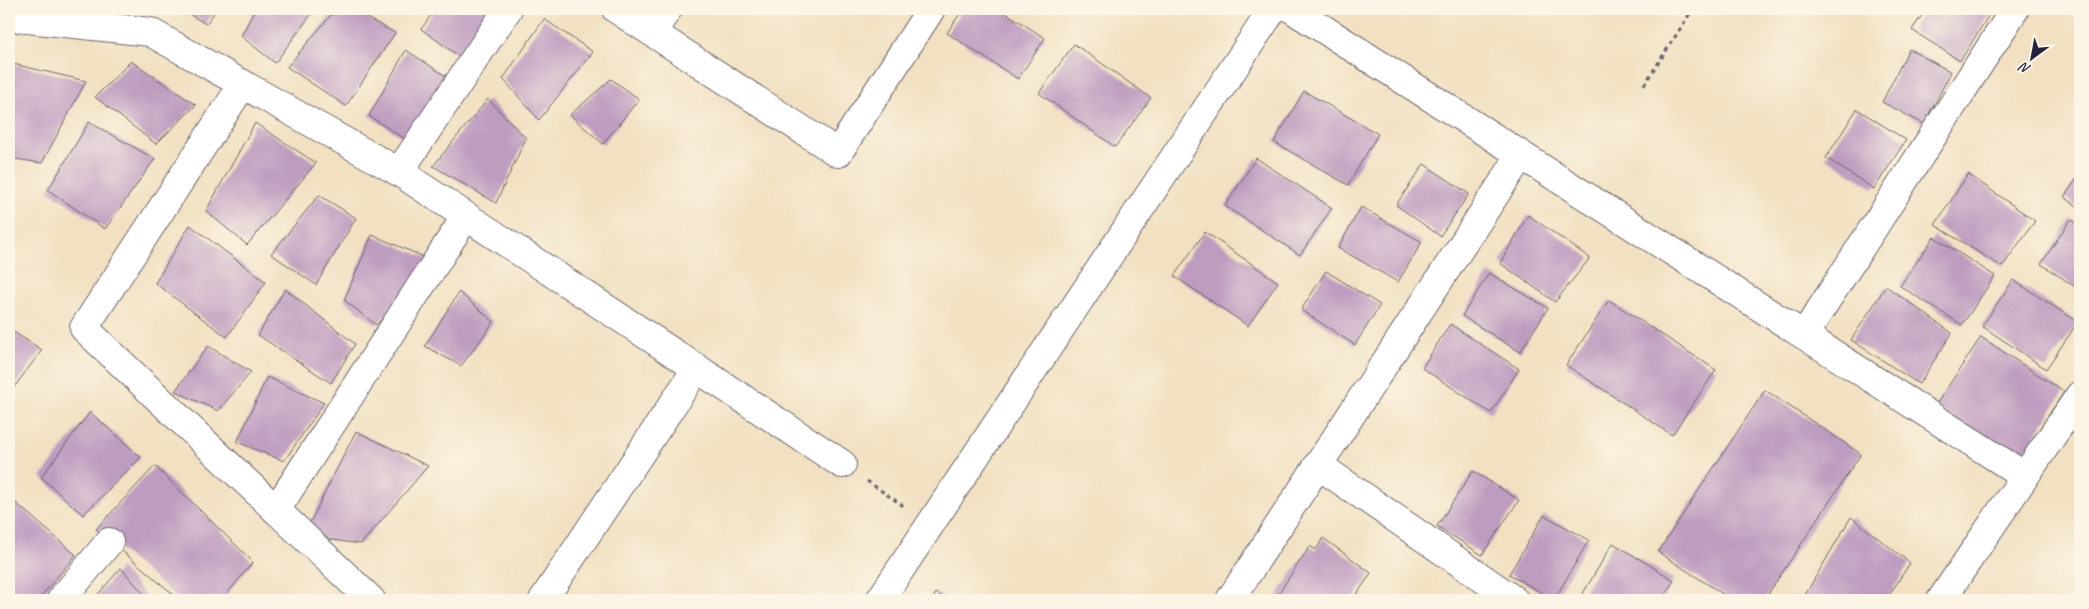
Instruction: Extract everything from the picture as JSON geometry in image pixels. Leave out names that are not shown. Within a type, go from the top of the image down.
[{"type":"street","points":[[399,172],[508,9]]},
{"type":"street","points":[[616,9],[838,153],[931,9]]},
{"type":"street","points":[[652,32],[668,9]]},
{"type":"street","points":[[880,600],[1274,9]]},
{"type":"street","points":[[1292,9],[2025,476]]},
{"type":"street","points":[[1804,335],[2015,9]]},
{"type":"street","points":[[9,17],[150,32],[399,172],[842,464]]},
{"type":"street","points":[[243,84],[84,328],[371,600]]},
{"type":"street","points":[[1230,600],[1521,155]]},
{"type":"street","points":[[276,510],[466,216]]},
{"type":"street","points":[[543,600],[697,368]]},
{"type":"street","points":[[1941,600],[2080,394]]},
{"type":"street","points":[[1318,465],[1514,600]]},
{"type":"street","points":[[61,600],[109,542]]},
{"type":"path","points":[[1644,85],[1694,9]]},
{"type":"path","points":[[842,464],[930,525]]},
{"type":"building","points":[[180,9],[217,9],[206,24]]},
{"type":"building","points":[[255,9],[315,9],[275,63],[241,36]]},
{"type":"building","points":[[336,9],[350,9],[395,33],[346,106],[287,67]]},
{"type":"building","points":[[436,9],[505,9],[460,57],[421,29]]},
{"type":"building","points":[[963,9],[1000,9],[1045,38],[1018,79],[947,33]]},
{"type":"building","points":[[1926,9],[1979,9],[1989,15],[1960,61],[1912,30]]},
{"type":"building","points":[[544,19],[593,52],[539,120],[503,79]]},
{"type":"building","points":[[1074,44],[1151,98],[1115,147],[1039,93]]},
{"type":"building","points":[[1909,49],[1951,72],[1924,124],[1882,102]]},
{"type":"building","points":[[406,50],[458,84],[405,139],[369,116]]},
{"type":"building","points":[[131,61],[196,105],[156,144],[95,97]]},
{"type":"building","points":[[9,63],[86,81],[42,163],[9,158]]},
{"type":"building","points":[[611,79],[639,99],[603,144],[570,115]]},
{"type":"building","points":[[1304,91],[1378,134],[1348,185],[1274,142]]},
{"type":"building","points":[[488,99],[526,138],[496,203],[433,166]]},
{"type":"building","points":[[1857,109],[1906,140],[1874,189],[1826,158]]},
{"type":"building","points":[[89,122],[155,159],[105,229],[48,190]]},
{"type":"building","points":[[255,123],[316,163],[247,245],[206,211]]},
{"type":"building","points":[[1256,158],[1332,208],[1300,255],[1225,206]]},
{"type":"building","points":[[1424,164],[1469,194],[1440,236],[1396,205]]},
{"type":"building","points":[[1968,174],[2035,221],[2002,267],[1935,225]]},
{"type":"building","points":[[2080,174],[2080,208],[2064,197]]},
{"type":"building","points":[[319,195],[356,218],[316,285],[271,254]]},
{"type":"building","points":[[1361,207],[1422,242],[1398,282],[1338,248]]},
{"type":"building","points":[[1528,215],[1590,258],[1555,302],[1500,263]]},
{"type":"building","points":[[2071,219],[2080,226],[2080,290],[2041,264]]},
{"type":"building","points":[[190,225],[266,282],[227,337],[155,283]]},
{"type":"building","points":[[1205,232],[1278,282],[1248,326],[1174,276]]},
{"type":"building","points":[[372,235],[436,262],[376,325],[344,300]]},
{"type":"building","points":[[1934,237],[1995,276],[1962,325],[1900,286]]},
{"type":"building","points":[[1326,271],[1380,305],[1355,345],[1301,310]]},
{"type":"building","points":[[1489,273],[1548,308],[1520,352],[1462,316]]},
{"type":"building","points":[[2013,280],[2078,322],[2046,369],[1982,326]]},
{"type":"building","points":[[1886,286],[1952,333],[1919,384],[1851,340]]},
{"type":"building","points":[[285,289],[355,344],[331,383],[258,335]]},
{"type":"building","points":[[459,292],[494,322],[461,366],[425,346]]},
{"type":"building","points":[[1609,300],[1716,370],[1672,435],[1566,365]]},
{"type":"building","points":[[1450,324],[1519,369],[1491,413],[1422,368]]},
{"type":"building","points":[[9,329],[42,350],[9,394]]},
{"type":"building","points":[[1981,337],[2064,392],[2018,461],[1935,406]]},
{"type":"building","points":[[208,346],[251,372],[218,411],[175,391]]},
{"type":"building","points":[[267,377],[324,403],[284,461],[237,442]]},
{"type":"building","points":[[1765,390],[1861,454],[1764,600],[1732,600],[1658,552]]},
{"type":"building","points":[[90,412],[141,457],[83,515],[41,477]]},
{"type":"building","points":[[356,431],[428,466],[361,544],[303,536]]},
{"type":"building","points":[[155,466],[253,562],[222,600],[180,600],[96,529]]},
{"type":"building","points":[[1473,471],[1519,500],[1482,555],[1437,526]]},
{"type":"building","points":[[9,497],[76,555],[38,600],[9,600]]},
{"type":"building","points":[[1544,515],[1589,540],[1554,600],[1509,574]]},
{"type":"building","points":[[1851,517],[1910,563],[1886,600],[1802,600]]},
{"type":"building","points":[[1323,538],[1371,573],[1353,600],[1282,600],[1276,597],[1310,546],[1316,550]]},
{"type":"building","points":[[1613,543],[1674,580],[1662,600],[1579,600]]},
{"type":"building","points":[[121,568],[149,600],[93,600]]},
{"type":"building","points":[[936,593],[948,600],[932,600]]}]
